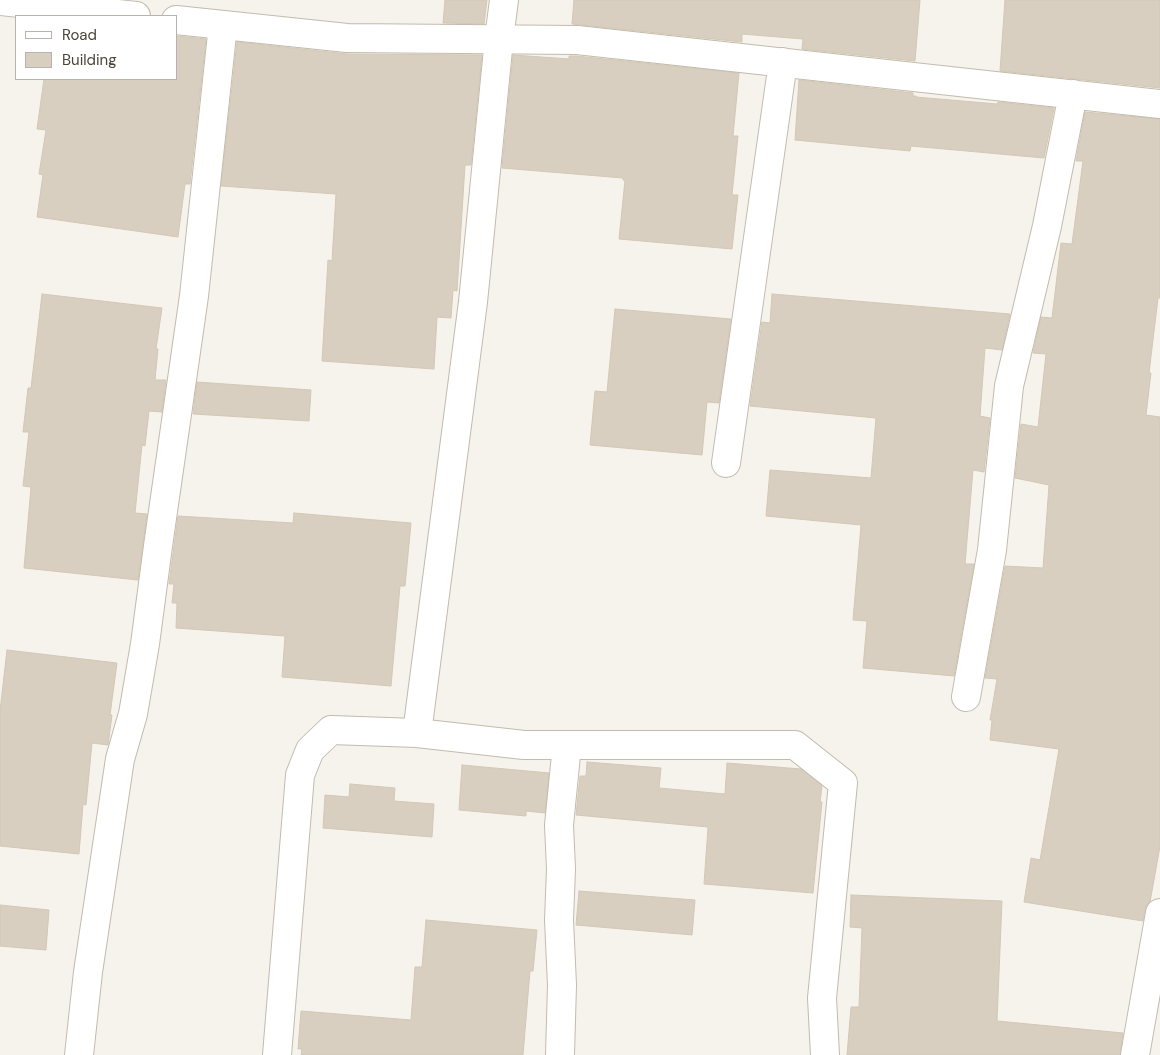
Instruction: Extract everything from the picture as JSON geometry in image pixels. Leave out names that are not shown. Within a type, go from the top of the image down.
[{"type":"street","points":[[417,733],[473,302],[504,0]]},
{"type":"street","points":[[0,1],[127,15]]},
{"type":"street","points":[[178,20],[347,38],[577,40],[1160,104]]},
{"type":"street","points":[[79,1055],[88,972],[120,759],[133,714],[145,644],[194,296],[223,25]]},
{"type":"street","points":[[726,463],[783,62]]},
{"type":"street","points":[[966,697],[992,550],[1009,386],[1046,226],[1073,94]]},
{"type":"street","points":[[277,1055],[300,775],[310,750],[331,730],[417,733],[524,745],[795,745],[843,783],[822,998],[825,1055]]},
{"type":"street","points":[[560,1055],[562,985],[559,920],[561,869],[559,825],[568,745]]},
{"type":"street","points":[[1134,1055],[1160,913]]},
{"type":"building","points":[[445,0],[487,0],[484,24],[443,23]]},
{"type":"building","points":[[574,0],[920,0],[915,61],[802,49],[803,39],[742,34],[742,42],[572,24]]},
{"type":"building","points":[[1005,0],[1160,0],[1160,88],[1000,71]]},
{"type":"building","points":[[178,36],[206,39],[190,184],[185,184],[178,237],[37,217],[43,175],[39,174],[46,130],[37,129],[44,80],[178,80]]},
{"type":"building","points":[[237,42],[347,54],[482,55],[471,165],[465,165],[457,291],[453,290],[451,318],[437,317],[434,369],[322,361],[328,260],[332,261],[336,194],[221,186]]},
{"type":"building","points":[[513,55],[569,59],[569,56],[576,56],[739,73],[733,136],[738,136],[732,195],[738,195],[732,249],[619,239],[625,180],[623,178],[502,168]]},
{"type":"building","points":[[799,80],[913,93],[913,96],[916,97],[997,104],[998,102],[1054,108],[1044,158],[911,146],[910,151],[795,140]]},
{"type":"building","points":[[1085,112],[1160,119],[1160,298],[1158,298],[1149,373],[1151,373],[1146,415],[1160,417],[1160,846],[1150,902],[1145,910],[1143,921],[1024,902],[1031,858],[1040,860],[1059,749],[990,740],[992,720],[990,720],[997,679],[985,678],[1005,566],[1043,568],[1049,485],[1015,478],[1021,424],[1038,427],[1046,354],[1033,353],[1041,317],[1052,318],[1061,243],[1072,244],[1083,161],[1076,161]]},
{"type":"building","points":[[42,294],[162,308],[156,349],[158,349],[155,380],[166,380],[162,412],[149,411],[145,446],[142,445],[135,513],[147,514],[138,580],[24,568],[31,487],[23,486],[29,432],[23,432],[28,388],[31,388]]},
{"type":"building","points":[[772,294],[1010,314],[1002,350],[985,348],[980,416],[990,418],[984,472],[973,470],[965,564],[974,564],[954,676],[863,668],[867,621],[853,620],[861,525],[766,516],[770,470],[871,478],[876,418],[750,406],[762,322],[770,323]]},
{"type":"building","points":[[615,309],[731,319],[719,403],[707,402],[702,455],[590,445],[595,391],[607,392]]},
{"type":"building","points":[[197,382],[311,390],[309,421],[193,414]]},
{"type":"building","points":[[294,513],[411,523],[405,586],[400,586],[391,686],[282,677],[285,636],[176,628],[177,603],[172,603],[174,584],[169,584],[178,516],[293,523]]},
{"type":"building","points":[[7,650],[117,663],[108,745],[92,743],[86,805],[83,804],[79,854],[0,846],[0,711]]},
{"type":"building","points":[[587,762],[661,768],[659,788],[725,794],[727,763],[801,769],[822,786],[813,893],[704,884],[708,827],[576,815],[580,776],[586,776]]},
{"type":"building","points":[[462,765],[549,773],[545,813],[526,811],[526,816],[459,810]]},
{"type":"building","points":[[350,784],[395,788],[394,801],[434,804],[432,837],[323,828],[325,795],[349,797]]},
{"type":"building","points":[[579,891],[695,900],[692,935],[576,925]]},
{"type":"building","points":[[851,895],[1002,901],[997,1021],[1123,1033],[1120,1055],[847,1055],[851,1007],[859,1007],[862,928],[850,927]]},
{"type":"building","points":[[0,905],[49,910],[46,950],[0,946]]},
{"type":"building","points":[[426,920],[537,930],[533,971],[530,971],[523,1055],[301,1055],[302,1049],[298,1049],[301,1011],[411,1020],[415,967],[422,967]]}]
